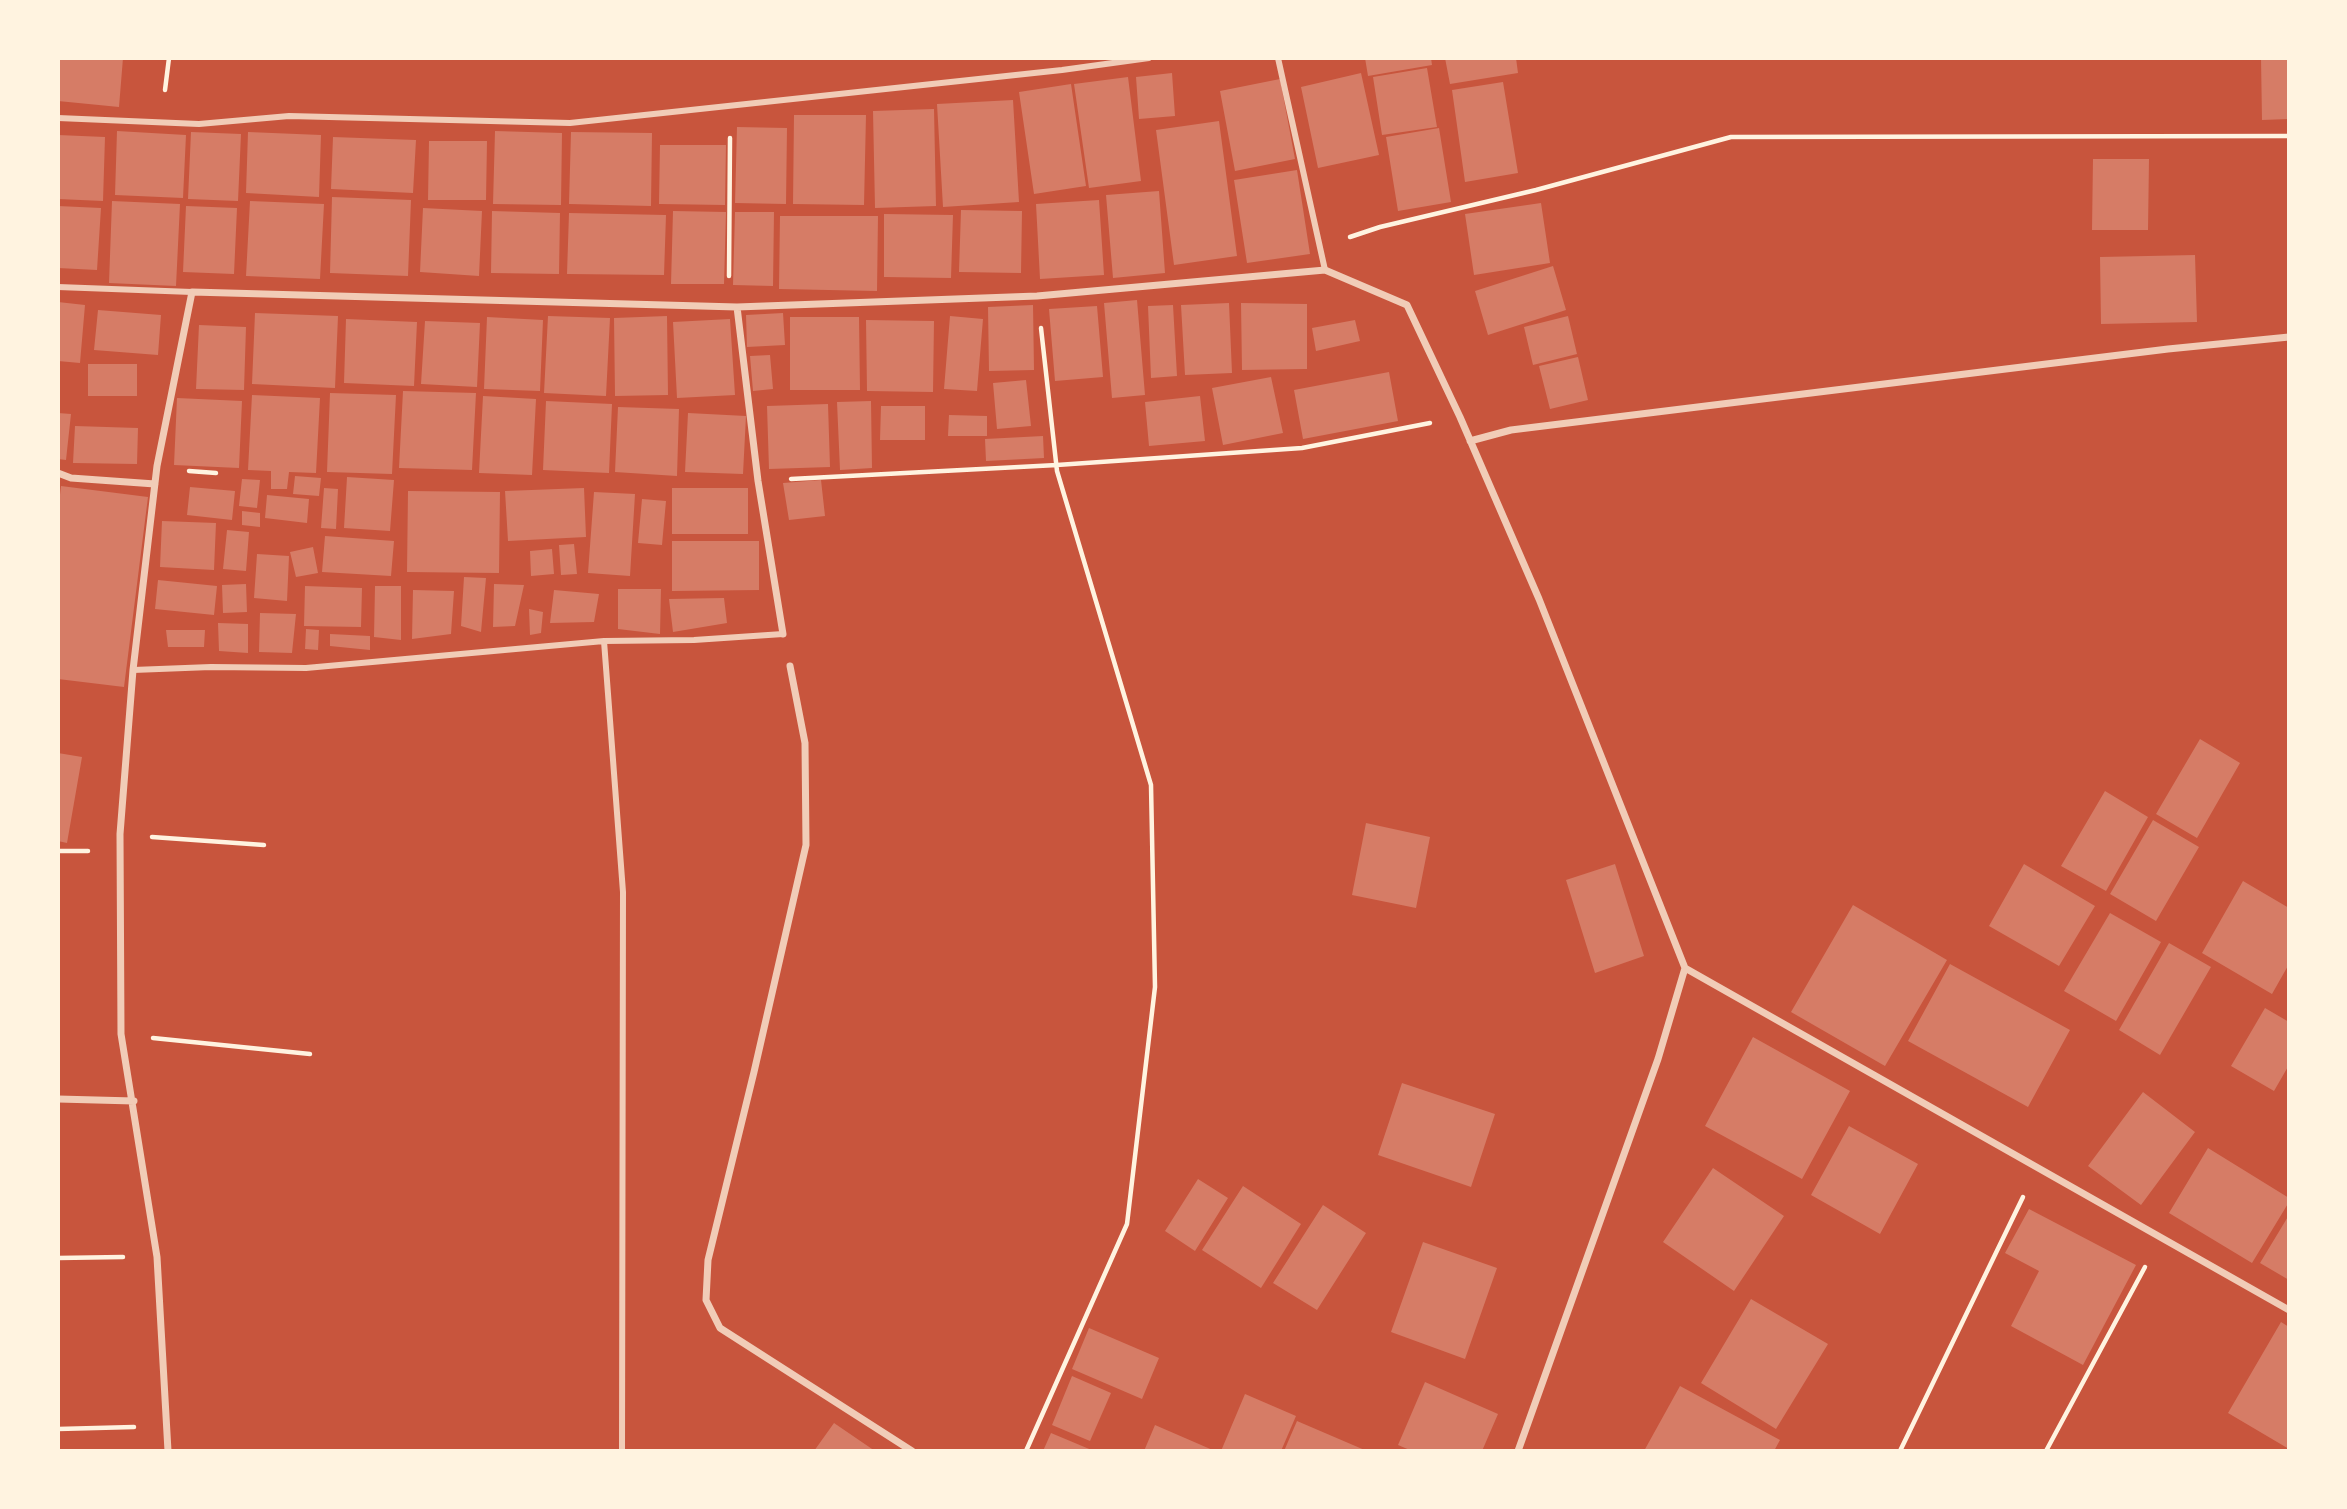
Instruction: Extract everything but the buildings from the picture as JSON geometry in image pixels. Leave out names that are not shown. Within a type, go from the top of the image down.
[{"type":"street","points":[[58,118],[199,124],[289,116],[570,123],[1049,72],[1149,58]]},
{"type":"street","points":[[1278,58],[1325,270]]},
{"type":"street","points":[[58,287],[733,307],[1037,296],[1325,270],[1407,305],[1460,417],[1539,599],[1685,968],[1658,1059],[1518,1451]]},
{"type":"street","points":[[168,1451],[157,1256],[134,1101],[121,1034],[120,834],[133,670],[155,484],[192,292]]},
{"type":"street","points":[[133,670],[306,668],[604,641],[694,640],[783,634],[733,307]]},
{"type":"street","points":[[1470,441],[1511,430],[2168,349],[2289,337]]},
{"type":"street","points":[[58,473],[71,478],[155,484]]},
{"type":"street","points":[[604,641],[623,892],[622,1451]]},
{"type":"street","points":[[790,666],[805,743],[806,845],[708,1260],[706,1300],[720,1328],[912,1451]]},
{"type":"street","points":[[1685,968],[2289,1310]]},
{"type":"street","points":[[58,1098],[134,1101]]},
{"type":"path","points":[[730,106],[733,307]]},
{"type":"path","points":[[1319,247],[1380,227],[1536,190],[1731,137],[2289,136]]},
{"type":"path","points":[[1027,1451],[1127,1224],[1155,987],[1151,785],[1056,466],[1037,296]]},
{"type":"path","points":[[758,481],[1056,466],[1302,448],[1460,417]]},
{"type":"path","points":[[120,834],[264,845]]},
{"type":"path","points":[[121,1034],[310,1054]]},
{"type":"path","points":[[1900,1451],[2038,1166]]},
{"type":"path","points":[[2046,1451],[2161,1237]]},
{"type":"path","points":[[58,1258],[157,1256]]},
{"type":"path","points":[[58,1429],[167,1426]]}]
